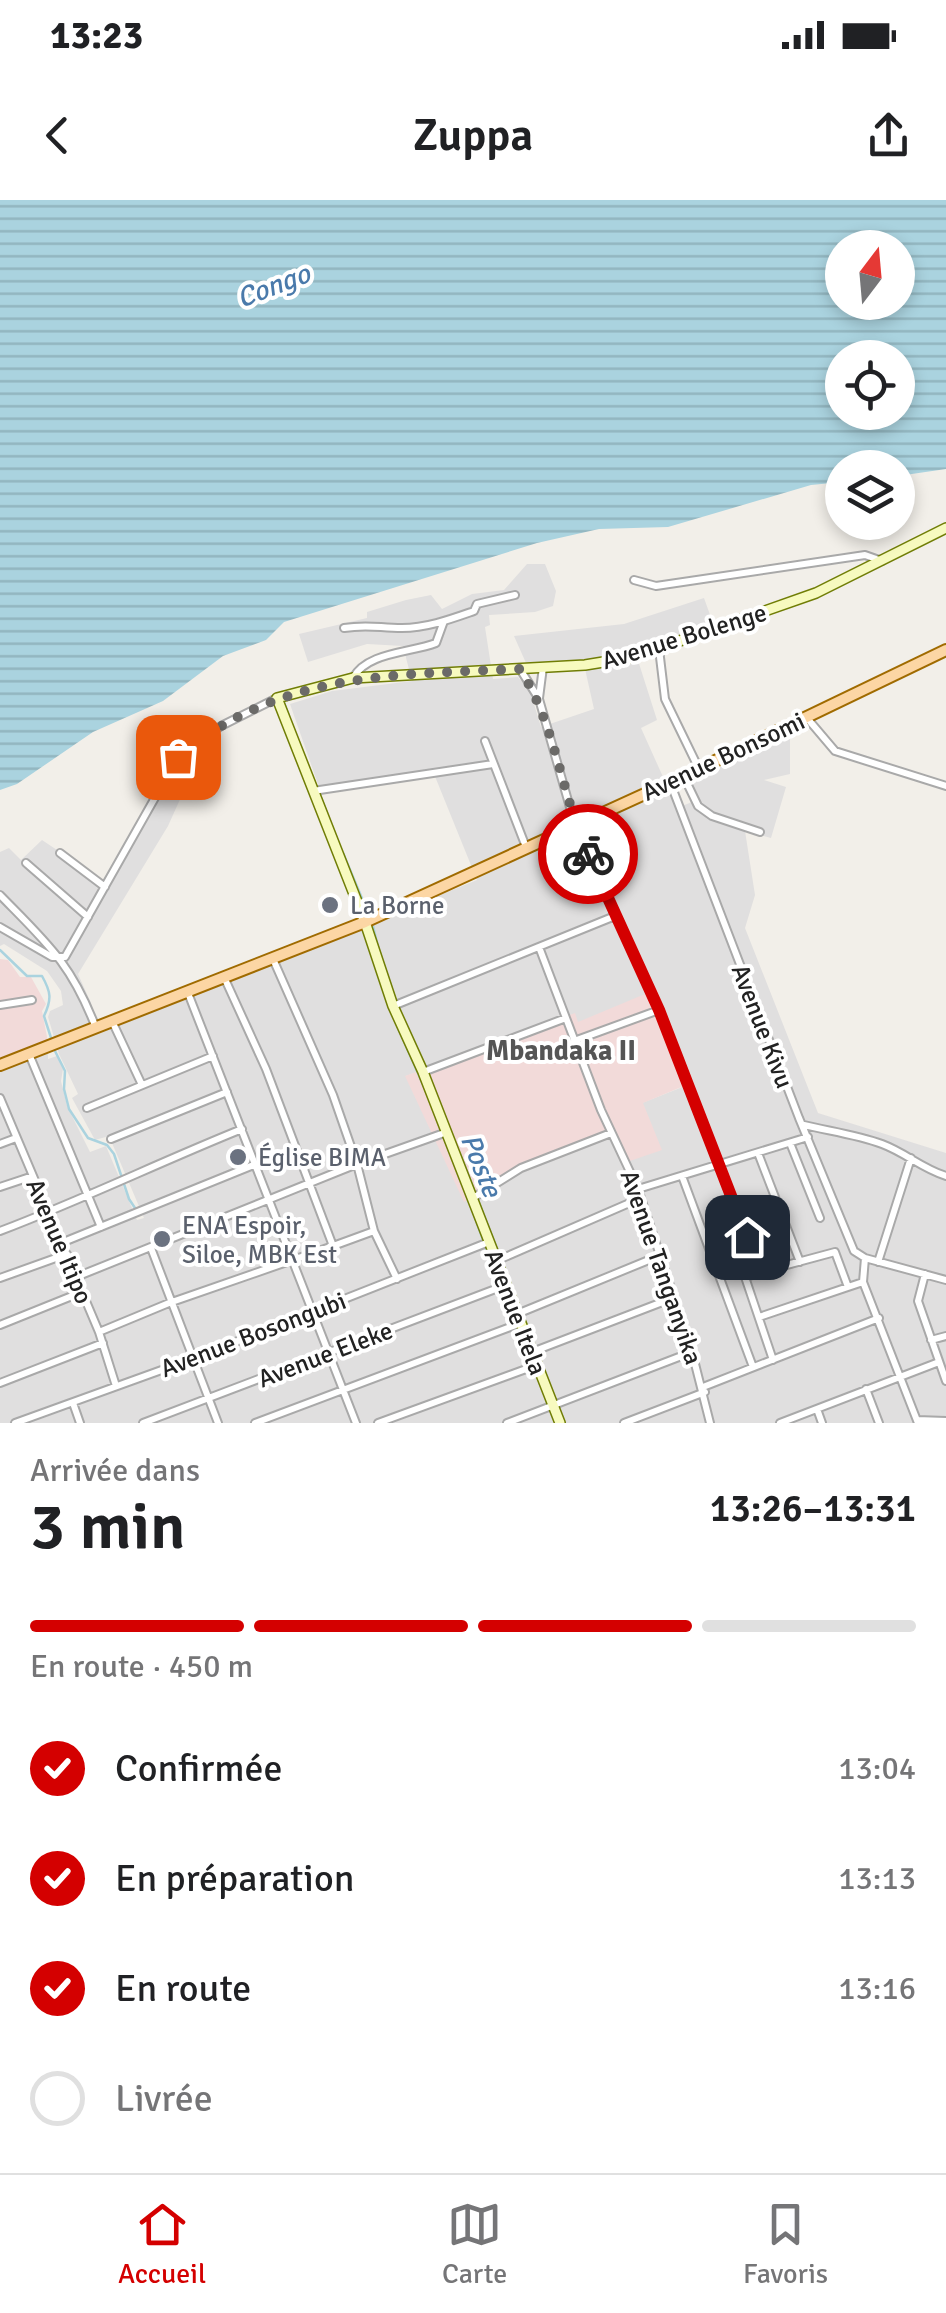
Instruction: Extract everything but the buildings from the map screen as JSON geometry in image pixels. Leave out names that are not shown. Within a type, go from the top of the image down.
[{"type":"main road","name":"Avenue Bonsomi","points":[[0,1065],[364,922],[699,769],[946,650]]},
{"type":"street","name":"Avenue Bolenge","points":[[62,958],[178,757],[221,726],[277,698],[353,678],[610,662],[816,593],[946,528]]},
{"type":"street","points":[[634,580],[656,586],[865,555],[882,561]]},
{"type":"street","points":[[344,628],[371,624],[400,628],[444,621],[474,610],[478,604],[515,595]]},
{"type":"street","points":[[353,678],[359,667],[376,658],[436,643],[444,621]]},
{"type":"street","points":[[658,649],[664,699],[699,769]]},
{"type":"street","points":[[539,699],[543,667]]},
{"type":"street","points":[[520,669],[539,699],[575,825],[659,1010],[761,1272]]},
{"type":"street","name":"Avenue Itela","points":[[277,698],[393,1006],[423,1072],[560,1423]]},
{"type":"street","points":[[806,717],[835,751],[946,786]]},
{"type":"street","points":[[485,741],[526,847]]},
{"type":"street","points":[[313,792],[494,764]]},
{"type":"street","points":[[684,776],[698,806],[712,816],[760,832]]},
{"type":"street","name":"Avenue Kivu","points":[[670,782],[802,1125],[854,1251],[865,1258]]},
{"type":"street","points":[[60,853],[105,887]]},
{"type":"street","points":[[26,863],[88,917]]},
{"type":"street","points":[[0,895],[62,958],[78,983],[96,1028]]},
{"type":"street","points":[[393,1006],[615,916]]},
{"type":"street","points":[[0,927],[52,958],[62,958]]},
{"type":"street","name":"Avenue Tanganyika","points":[[540,946],[611,1133],[640,1193],[704,1390],[710,1423]]},
{"type":"street","points":[[273,958],[333,1095],[358,1164],[374,1231],[397,1279]]},
{"type":"street","points":[[224,977],[266,1070],[334,1246]]},
{"type":"street","points":[[187,992],[356,1423]]},
{"type":"street","points":[[0,1006],[32,1000]]},
{"type":"street","points":[[574,1040],[659,1010]]},
{"type":"street","points":[[423,1072],[566,1018]]},
{"type":"street","points":[[112,1021],[142,1085]]},
{"type":"street","points":[[29,1054],[101,1227]]},
{"type":"street","points":[[87,1108],[213,1056]]},
{"type":"street","points":[[112,1140],[228,1092]]},
{"type":"street","name":"Avenue Itipo","points":[[0,1098],[103,1343],[116,1386]]},
{"type":"street","points":[[802,1125],[881,1144],[911,1158],[922,1168],[946,1176]]},
{"type":"street","points":[[0,1231],[242,1130]]},
{"type":"street","points":[[76,1277],[447,1132]]},
{"type":"street","points":[[472,1199],[520,1168],[611,1133]]},
{"type":"street","points":[[496,1261],[682,1176],[808,1137]]},
{"type":"street","points":[[0,1144],[16,1138]]},
{"type":"street","points":[[790,1143],[820,1218]]},
{"type":"street","points":[[758,1153],[800,1262]]},
{"type":"street","points":[[878,1262],[911,1158]]},
{"type":"street","points":[[61,1243],[256,1164]]},
{"type":"street","points":[[0,1187],[32,1176]]},
{"type":"street","points":[[682,1176],[753,1367]]},
{"type":"street","points":[[98,1332],[374,1231]]},
{"type":"street","name":"Avenue Bosongubi","points":[[15,1423],[192,1359],[489,1242]]},
{"type":"street","points":[[151,1248],[218,1423]]},
{"type":"street","points":[[772,1360],[745,1277],[835,1252],[848,1287]]},
{"type":"street","points":[[0,1278],[67,1254]]},
{"type":"street","points":[[255,1423],[519,1319],[661,1254]]},
{"type":"street","points":[[945,1422],[917,1422],[863,1282],[865,1258],[946,1280]]},
{"type":"street","points":[[925,1274],[918,1302],[946,1381]]},
{"type":"street","points":[[760,1317],[863,1282]]},
{"type":"street","name":"Avenue Eleke","points":[[143,1423],[506,1285]]},
{"type":"street","points":[[0,1325],[82,1292]]},
{"type":"street","points":[[532,1352],[673,1298]]},
{"type":"street","points":[[624,1423],[879,1318]]},
{"type":"street","points":[[931,1340],[946,1336]]},
{"type":"street","points":[[0,1384],[103,1343]]},
{"type":"street","points":[[507,1423],[692,1352]]},
{"type":"street","points":[[780,1423],[938,1362]]},
{"type":"street","points":[[378,1423],[537,1365]]},
{"type":"street","points":[[866,1389],[879,1423]]},
{"type":"street","points":[[73,1403],[80,1423]]},
{"type":"street","points":[[817,1409],[822,1423]]},
{"type":"shaded area","points":[[527,564],[545,564],[556,591],[553,606],[535,612],[489,615],[490,625],[485,627],[493,679],[518,677],[530,691],[541,727],[594,709],[583,660],[526,663],[514,636],[624,624],[704,598],[714,626],[635,651],[657,720],[641,728],[677,808],[697,800],[689,781],[790,736],[790,774],[764,780],[786,787],[771,838],[745,831],[755,895],[745,928],[818,1113],[946,1153],[946,1423],[0,1423],[0,1061],[48,1042],[48,1059],[57,1056],[63,1069],[61,1081],[67,1106],[90,1152],[106,1146],[137,1220],[144,1218],[109,1136],[95,1140],[72,1098],[78,1094],[59,1054],[48,1017],[50,1011],[63,1005],[61,991],[47,971],[4,944],[0,946],[0,852],[9,848],[21,860],[42,840],[105,882],[181,748],[213,788],[199,800],[186,786],[168,826],[78,974],[91,1003],[98,1034],[477,880],[432,769],[319,787],[290,704],[332,691],[412,681],[403,646],[367,644],[308,662],[299,634],[367,618],[367,612],[406,600],[431,595],[442,609],[472,594],[504,590]],"holes":[[[574,1014],[577,1022],[690,1084],[642,1103],[521,1169],[406,1076]]]},
{"type":"shaded area","points":[[0,959],[8,960],[20,977],[31,977],[46,1004],[42,1011],[48,1042],[0,1061]]},
{"type":"shaded area","points":[[657,989],[691,1083],[643,1103],[662,1150],[624,1163],[609,1136],[521,1169],[464,1202],[405,1076],[575,1013],[578,1022]]},
{"type":"water","name":"Congo","points":[[0,200],[946,200],[946,469],[915,474],[915,450],[825,450],[825,484],[668,527],[599,529],[537,543],[284,622],[266,640],[223,656],[163,701],[93,732],[17,784],[0,790]]},
{"type":"waterway","name":"Poste","points":[[284,703],[289,716]]},
{"type":"waterway","name":"Poste","points":[[319,793],[327,813]]},
{"type":"waterway","points":[[367,916],[555,830]]},
{"type":"waterway","name":"Poste","points":[[343,853],[369,915]]},
{"type":"waterway","points":[[157,998],[346,924]]},
{"type":"waterway","name":"Poste","points":[[373,926],[378,947]]},
{"type":"waterway","points":[[0,950],[27,976],[42,976],[49,991],[44,1016],[52,1041]]},
{"type":"waterway","points":[[399,1030],[428,1096]]},
{"type":"waterway","points":[[54,1049],[65,1071],[69,1109],[88,1138],[107,1145],[114,1154],[135,1208]]},
{"type":"waterway","name":"Poste","points":[[460,1154],[535,1347]]},
{"type":"waterway","points":[[471,1206],[483,1240]]},
{"type":"waterway","points":[[486,1248],[539,1380]]},
{"type":"way so far","points":[[178,757],[221,726],[296,691],[353,678],[520,669],[539,699],[575,825],[588,854]]},
{"type":"place","name":"La Borne","points":[[330,905]]},
{"type":"place","name":"Église BIMA","points":[[238,1157]]},
{"type":"place","name":"ENA Espoir, Siloe, MBK Est","points":[[162,1239]]},
{"type":"district","name":"Mbandaka II","points":[[561,1050]]},
{"type":"route","points":[[588,854],[659,1010],[747,1237]]}]
